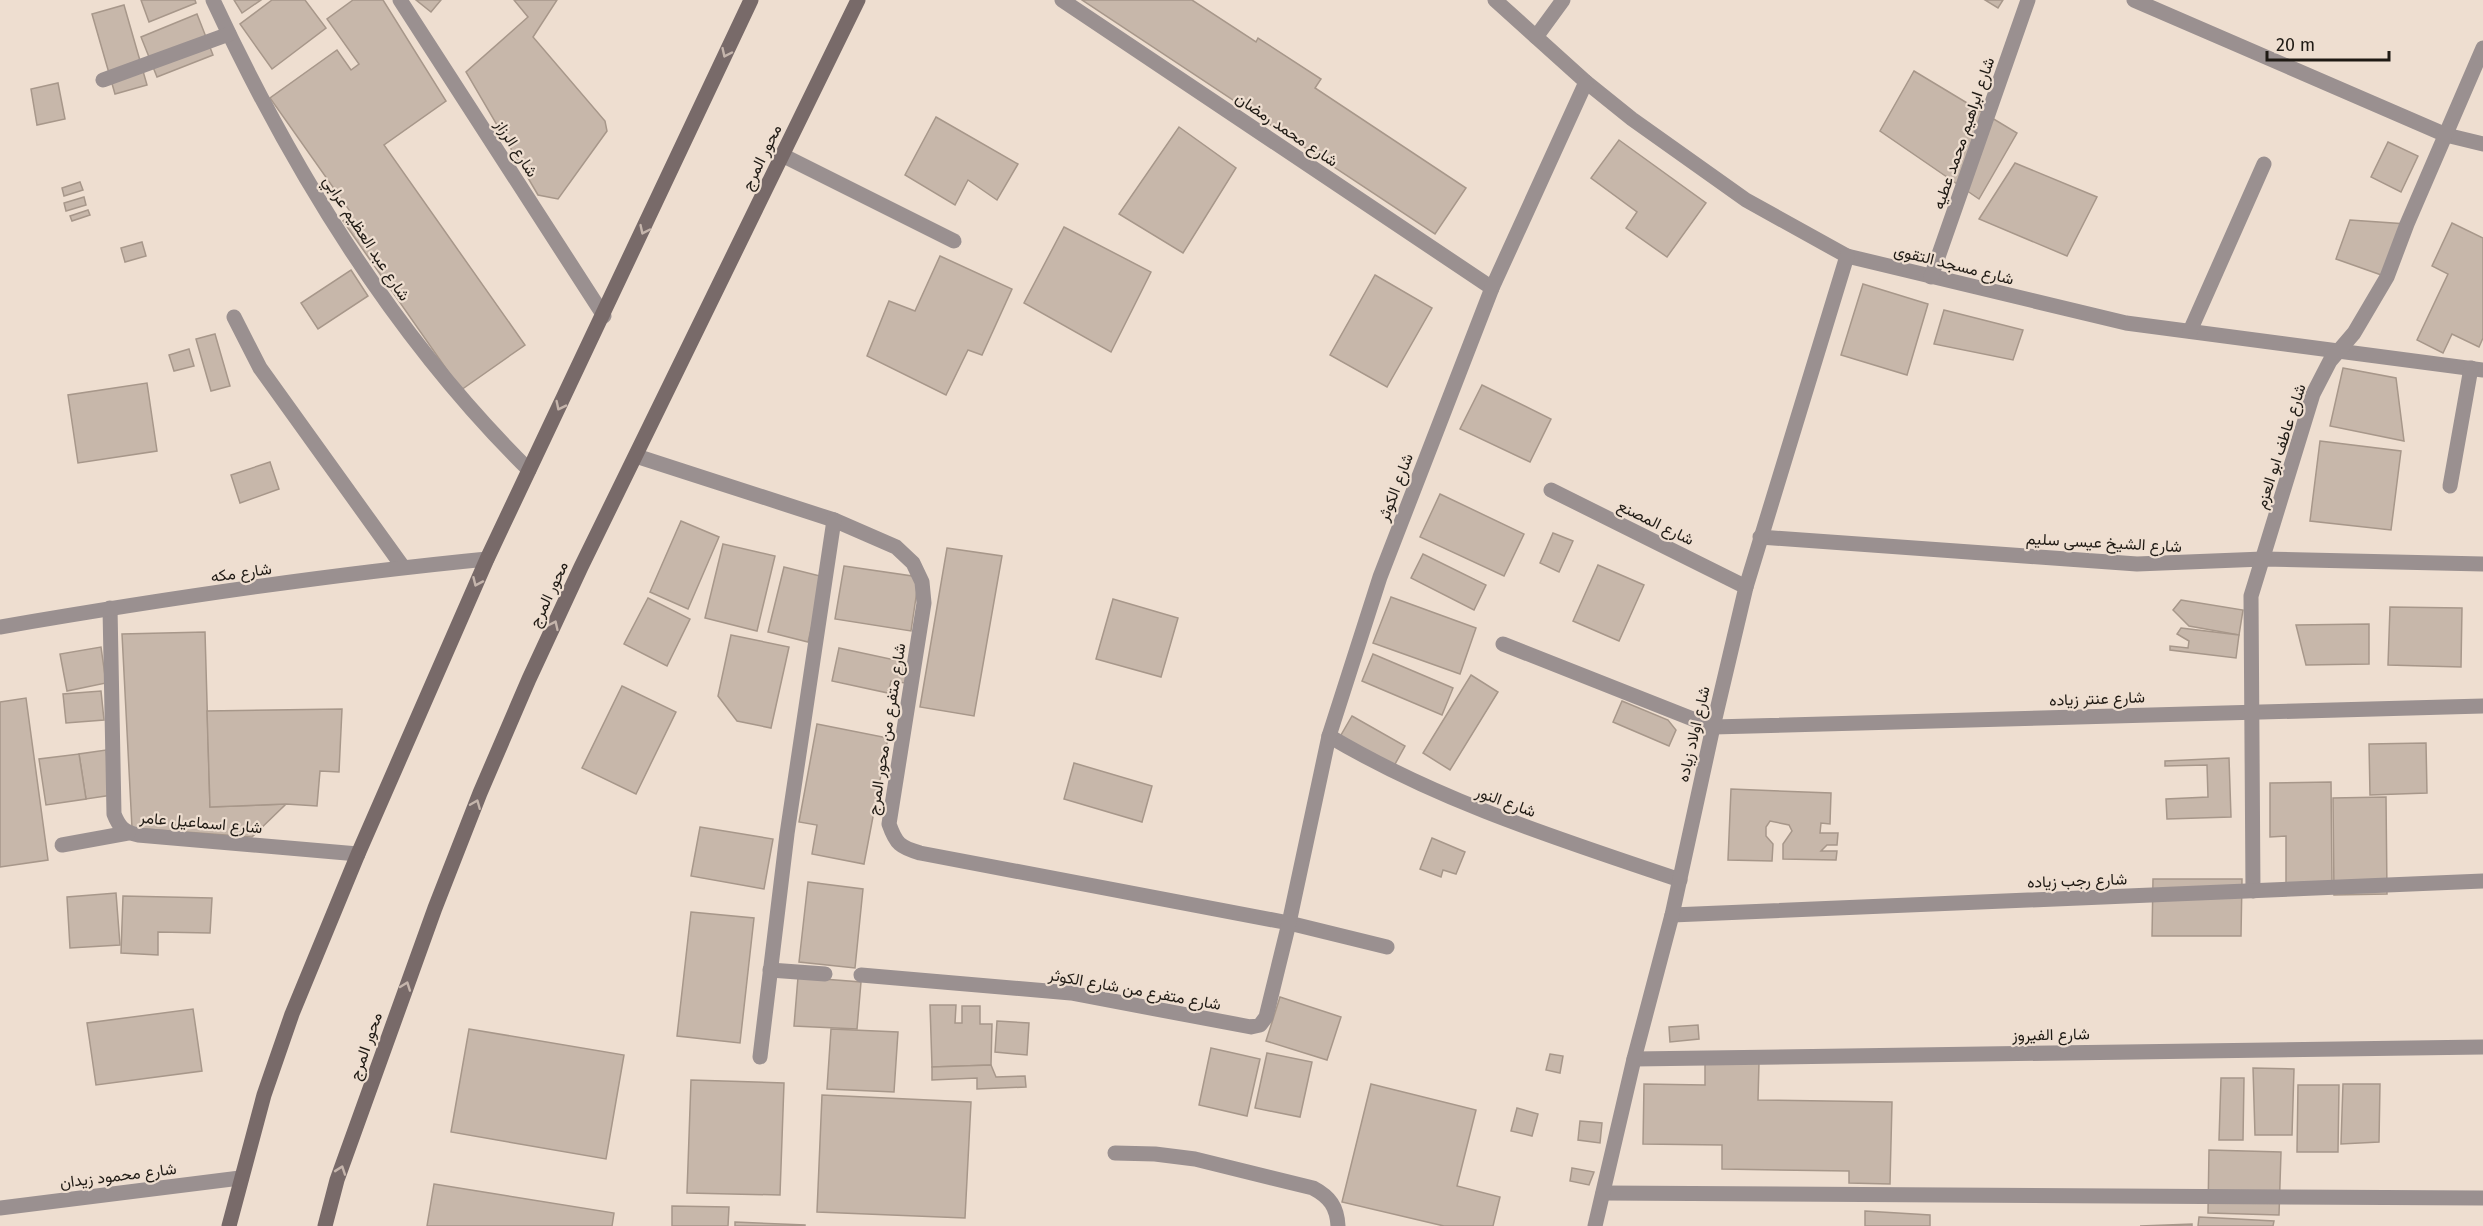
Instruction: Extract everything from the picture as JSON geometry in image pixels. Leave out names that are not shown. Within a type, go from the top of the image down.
[{"type":"main road","points":[[229,1226],[264,1095],[292,1014],[358,854],[488,559],[751,0]]},
{"type":"main road","name":"محور المرج","points":[[325,1226],[337,1180],[392,1024],[480,793],[580,567],[858,0]]},
{"type":"street","name":"شارع عبد العظيم عرابي","points":[[213,0],[262,102],[370,282],[417,346],[481,422],[529,470]]},
{"type":"street","name":"شارع الرزاز","points":[[400,0],[604,316]]},
{"type":"street","name":"شارع محمد رمضان","points":[[1062,0],[1492,288]]},
{"type":"street","name":"شارع مسجد التقوى","points":[[1496,0],[1586,82],[1632,119],[1746,200],[1847,256],[2126,323],[2477,369]]},
{"type":"street","points":[[1536,37],[1563,0]]},
{"type":"street","name":"شارع ابراهيم محمد عطيه","points":[[1931,277],[2028,0]]},
{"type":"street","points":[[2134,0],[2446,135],[2483,144]]},
{"type":"street","points":[[103,80],[229,34]]},
{"type":"street","name":"شارع عاطف ابو العزم","points":[[2253,891],[2251,596],[2313,394],[2330,361],[2354,333],[2387,277],[2407,224],[2483,48]]},
{"type":"street","name":"شارع الكوثر","points":[[1289,923],[1329,736],[1380,577],[1492,288],[1586,82]]},
{"type":"street","points":[[782,155],[954,240]]},
{"type":"street","points":[[2190,331],[2264,164]]},
{"type":"street","name":"شارع اولاد زياده","points":[[1595,1226],[1634,1059],[1672,915],[1746,587],[1847,256]]},
{"type":"street","points":[[234,317],[260,368],[403,567]]},
{"type":"street","points":[[2450,486],[2477,369]]},
{"type":"street","name":"شارع متفرع من محور المرج","points":[[636,456],[834,520],[896,547],[913,563],[922,582],[924,603],[889,824],[894,839],[904,848],[932,856],[1289,923],[1387,947]]},
{"type":"street","name":"شارع المصنع","points":[[1551,490],[1746,587]]},
{"type":"street","points":[[760,1057],[787,834],[834,520]]},
{"type":"street","name":"شارع الشيخ عيسى سليم","points":[[1760,537],[2137,564],[2263,559],[2483,564]]},
{"type":"street","name":"شارع مكه","points":[[0,627],[110,608],[403,567],[488,559]]},
{"type":"street","name":"شارع اسماعيل عامر","points":[[110,608],[114,814],[118,825],[128,833],[358,854]]},
{"type":"street","points":[[1503,644],[1713,727]]},
{"type":"street","name":"شارع عنتر زياده","points":[[1713,727],[2483,706]]},
{"type":"street","name":"شارع النور","points":[[1329,736],[1396,774],[1455,801],[1680,880]]},
{"type":"street","points":[[62,845],[128,833]]},
{"type":"street","name":"شارع رجب زياده","points":[[1672,915],[2483,881]]},
{"type":"street","name":"شارع متفرع من شارع الكوثر","points":[[861,975],[1071,993],[1251,1027],[1260,1025],[1266,1017],[1289,923]]},
{"type":"street","points":[[770,970],[825,974]]},
{"type":"street","name":"شارع الفيروز","points":[[1634,1059],[2476,1046]]},
{"type":"street","points":[[1115,1153],[1155,1154],[1195,1159],[1313,1188],[1326,1195],[1336,1209],[1338,1226]]},
{"type":"street","name":"شارع محمود زيدان","points":[[0,1208],[240,1178]]},
{"type":"street","points":[[1603,1193],[2483,1198]]},
{"type":"building","points":[[141,0],[195,0],[196,3],[149,22]]},
{"type":"building","points":[[234,0],[261,0],[242,13]]},
{"type":"building","points":[[272,0],[305,0],[326,28],[272,69],[240,24]]},
{"type":"building","points":[[353,0],[383,0],[446,101],[384,145],[525,345],[461,390],[343,221],[352,214],[270,98],[337,50],[351,70],[359,64],[327,19]]},
{"type":"building","points":[[416,0],[441,0],[431,12]]},
{"type":"building","points":[[514,0],[557,0],[533,37],[605,121],[607,131],[558,199],[538,195],[466,72],[528,17]]},
{"type":"building","points":[[1082,0],[1192,0],[1256,42],[1258,38],[1321,79],[1315,88],[1466,188],[1435,234]]},
{"type":"building","points":[[1985,0],[2003,0],[1998,8]]},
{"type":"building","points":[[124,5],[147,85],[115,94],[92,14]]},
{"type":"building","points":[[197,14],[213,55],[157,77],[141,37]]},
{"type":"building","points":[[1914,71],[2017,133],[1979,199],[1880,131]]},
{"type":"building","points":[[58,83],[65,119],[37,125],[31,89]]},
{"type":"building","points":[[936,117],[1018,164],[997,200],[968,180],[955,205],[905,175]]},
{"type":"building","points":[[1179,127],[1236,168],[1183,253],[1119,214]]},
{"type":"building","points":[[1619,140],[1706,203],[1667,257],[1626,228],[1637,212],[1591,178]]},
{"type":"building","points":[[2388,142],[2418,156],[2401,192],[2371,177]]},
{"type":"building","points":[[2015,163],[2097,197],[2067,256],[1979,219]]},
{"type":"building","points":[[80,182],[83,190],[64,196],[62,188]]},
{"type":"building","points":[[84,197],[86,205],[66,211],[64,203]]},
{"type":"building","points":[[88,210],[90,215],[72,221],[70,216]]},
{"type":"building","points":[[2350,220],[2407,224],[2387,277],[2336,259]]},
{"type":"building","points":[[2452,223],[2483,238],[2483,338],[2479,347],[2452,334],[2443,353],[2417,340],[2448,274],[2432,266]]},
{"type":"building","points":[[1064,227],[1151,272],[1111,352],[1024,303]]},
{"type":"building","points":[[142,242],[146,256],[125,262],[121,248]]},
{"type":"building","points":[[940,256],[1012,289],[982,355],[968,350],[946,395],[867,356],[889,301],[915,311]]},
{"type":"building","points":[[351,270],[368,296],[318,329],[301,303]]},
{"type":"building","points":[[1375,275],[1432,308],[1387,387],[1330,355]]},
{"type":"building","points":[[1863,284],[1928,304],[1907,375],[1841,355]]},
{"type":"building","points":[[1944,310],[2023,330],[2013,360],[1934,344]]},
{"type":"building","points":[[215,334],[230,386],[211,391],[196,339]]},
{"type":"building","points":[[189,349],[194,366],[174,371],[169,355]]},
{"type":"building","points":[[2343,368],[2396,378],[2404,441],[2330,426]]},
{"type":"building","points":[[147,383],[157,451],[78,463],[68,395]]},
{"type":"building","points":[[1482,385],[1551,419],[1530,462],[1460,429]]},
{"type":"building","points":[[2320,441],[2401,451],[2391,530],[2310,521]]},
{"type":"building","points":[[270,462],[279,489],[240,503],[231,475]]},
{"type":"building","points":[[1440,494],[1524,534],[1504,576],[1420,537]]},
{"type":"building","points":[[681,521],[719,537],[688,609],[650,592]]},
{"type":"building","points":[[1553,533],[1573,541],[1559,572],[1540,563]]},
{"type":"building","points":[[723,544],[775,556],[757,631],[705,618]]},
{"type":"building","points":[[947,548],[1002,556],[974,716],[920,707]]},
{"type":"building","points":[[1423,554],[1486,585],[1474,610],[1411,578]]},
{"type":"building","points":[[1598,565],[1644,585],[1619,641],[1573,621]]},
{"type":"building","points":[[844,566],[919,577],[911,631],[835,619]]},
{"type":"building","points":[[784,567],[824,577],[808,642],[768,632]]},
{"type":"building","points":[[1391,597],[1476,628],[1460,674],[1373,643]]},
{"type":"building","points":[[648,598],[690,619],[667,666],[624,644]]},
{"type":"building","points":[[1113,599],[1178,618],[1161,677],[1096,659]]},
{"type":"building","points":[[2181,600],[2243,610],[2239,635],[2189,626],[2173,610]]},
{"type":"building","points":[[2390,607],[2462,608],[2461,667],[2388,665]]},
{"type":"building","points":[[2369,624],[2369,664],[2306,665],[2296,625]]},
{"type":"building","points":[[2181,628],[2239,635],[2236,658],[2170,650],[2170,646],[2188,648],[2189,641],[2177,634]]},
{"type":"building","points":[[205,632],[210,807],[286,804],[252,837],[132,828],[122,634]]},
{"type":"building","points":[[731,635],[789,647],[771,728],[737,721],[718,696]]},
{"type":"building","points":[[101,647],[106,683],[67,691],[60,654]]},
{"type":"building","points":[[839,648],[909,663],[905,683],[891,681],[888,693],[832,681]]},
{"type":"building","points":[[1373,654],[1453,688],[1442,715],[1362,681]]},
{"type":"building","points":[[1471,675],[1498,692],[1450,770],[1423,753]]},
{"type":"building","points":[[622,686],[676,712],[636,794],[582,768]]},
{"type":"building","points":[[101,691],[104,720],[66,723],[63,694]]},
{"type":"building","points":[[26,698],[48,860],[0,867],[0,702]]},
{"type":"building","points":[[1622,701],[1668,720],[1676,730],[1669,746],[1613,722]]},
{"type":"building","points":[[342,709],[339,772],[320,771],[317,806],[286,804],[210,807],[207,711]]},
{"type":"building","points":[[1352,716],[1405,746],[1394,766],[1337,742]]},
{"type":"building","points":[[817,724],[888,738],[864,864],[812,854],[817,825],[799,822]]},
{"type":"building","points":[[2426,743],[2427,793],[2370,795],[2369,744]]},
{"type":"building","points":[[106,750],[112,795],[86,799],[79,754]]},
{"type":"building","points":[[79,754],[86,799],[46,805],[39,759]]},
{"type":"building","points":[[2229,758],[2231,817],[2167,819],[2166,799],[2208,797],[2207,765],[2165,766],[2165,761]]},
{"type":"building","points":[[1074,763],[1152,786],[1142,822],[1064,799]]},
{"type":"building","points":[[2331,782],[2332,882],[2286,883],[2286,836],[2270,837],[2270,783]]},
{"type":"building","points":[[1731,789],[1831,793],[1830,824],[1821,823],[1820,833],[1838,833],[1837,845],[1827,845],[1821,851],[1837,851],[1836,860],[1783,859],[1783,844],[1792,831],[1789,825],[1770,821],[1766,827],[1766,836],[1773,844],[1772,861],[1728,860]]},
{"type":"building","points":[[2386,797],[2387,894],[2334,895],[2333,798]]},
{"type":"building","points":[[700,827],[773,839],[764,889],[691,876]]},
{"type":"building","points":[[1432,838],[1465,852],[1456,874],[1443,870],[1441,877],[1420,869]]},
{"type":"building","points":[[2153,879],[2242,879],[2241,936],[2152,936]]},
{"type":"building","points":[[808,882],[863,889],[855,968],[799,962]]},
{"type":"building","points":[[116,893],[120,945],[70,948],[67,897]]},
{"type":"building","points":[[123,896],[212,898],[210,933],[158,932],[158,955],[121,953]]},
{"type":"building","points":[[691,912],[754,918],[740,1043],[677,1036]]},
{"type":"building","points":[[798,977],[861,982],[857,1029],[794,1026]]},
{"type":"building","points":[[1280,997],[1341,1017],[1327,1060],[1266,1041]]},
{"type":"building","points":[[930,1005],[956,1005],[955,1023],[962,1023],[962,1006],[980,1006],[980,1024],[992,1024],[991,1065],[932,1067]]},
{"type":"building","points":[[193,1009],[202,1071],[96,1085],[87,1023]]},
{"type":"building","points":[[997,1021],[1029,1023],[1027,1055],[995,1052]]},
{"type":"building","points":[[1698,1025],[1699,1039],[1670,1042],[1669,1027]]},
{"type":"building","points":[[469,1029],[624,1055],[606,1159],[451,1132]]},
{"type":"building","points":[[831,1029],[898,1032],[894,1092],[827,1089]]},
{"type":"building","points":[[1211,1048],[1260,1059],[1247,1116],[1199,1105]]},
{"type":"building","points":[[1267,1053],[1312,1062],[1300,1117],[1255,1108]]},
{"type":"building","points":[[1550,1054],[1563,1056],[1560,1073],[1546,1070]]},
{"type":"building","points":[[1705,1061],[1759,1062],[1758,1100],[1892,1102],[1890,1184],[1849,1183],[1849,1171],[1722,1169],[1722,1145],[1643,1144],[1644,1084],[1705,1085]]},
{"type":"building","points":[[991,1065],[996,1077],[1025,1076],[1026,1087],[977,1089],[977,1078],[932,1080],[932,1067]]},
{"type":"building","points":[[2253,1068],[2294,1069],[2292,1135],[2255,1135]]},
{"type":"building","points":[[2221,1078],[2244,1078],[2243,1140],[2219,1140]]},
{"type":"building","points":[[691,1080],[784,1083],[780,1195],[687,1193]]},
{"type":"building","points":[[1371,1084],[1476,1110],[1457,1186],[1500,1197],[1493,1226],[1444,1226],[1342,1202]]},
{"type":"building","points":[[2343,1084],[2380,1084],[2379,1142],[2341,1144]]},
{"type":"building","points":[[2298,1085],[2339,1085],[2338,1152],[2297,1152]]},
{"type":"building","points":[[822,1095],[971,1102],[965,1218],[817,1212]]},
{"type":"building","points":[[1517,1108],[1538,1114],[1532,1136],[1511,1131]]},
{"type":"building","points":[[1580,1121],[1602,1123],[1600,1143],[1578,1140]]},
{"type":"building","points":[[2209,1150],[2281,1152],[2279,1215],[2208,1213]]},
{"type":"building","points":[[1572,1168],[1594,1172],[1589,1185],[1570,1181]]},
{"type":"building","points":[[434,1184],[614,1213],[612,1226],[427,1226]]},
{"type":"building","points":[[672,1206],[729,1207],[728,1226],[672,1226]]},
{"type":"building","points":[[1865,1211],[1930,1215],[1930,1226],[1865,1226]]},
{"type":"building","points":[[2199,1217],[2274,1221],[2273,1226],[2198,1226]]},
{"type":"building","points":[[735,1222],[805,1225],[805,1226],[735,1226]]},
{"type":"building","points":[[2192,1224],[2192,1226],[2140,1226]]}]
